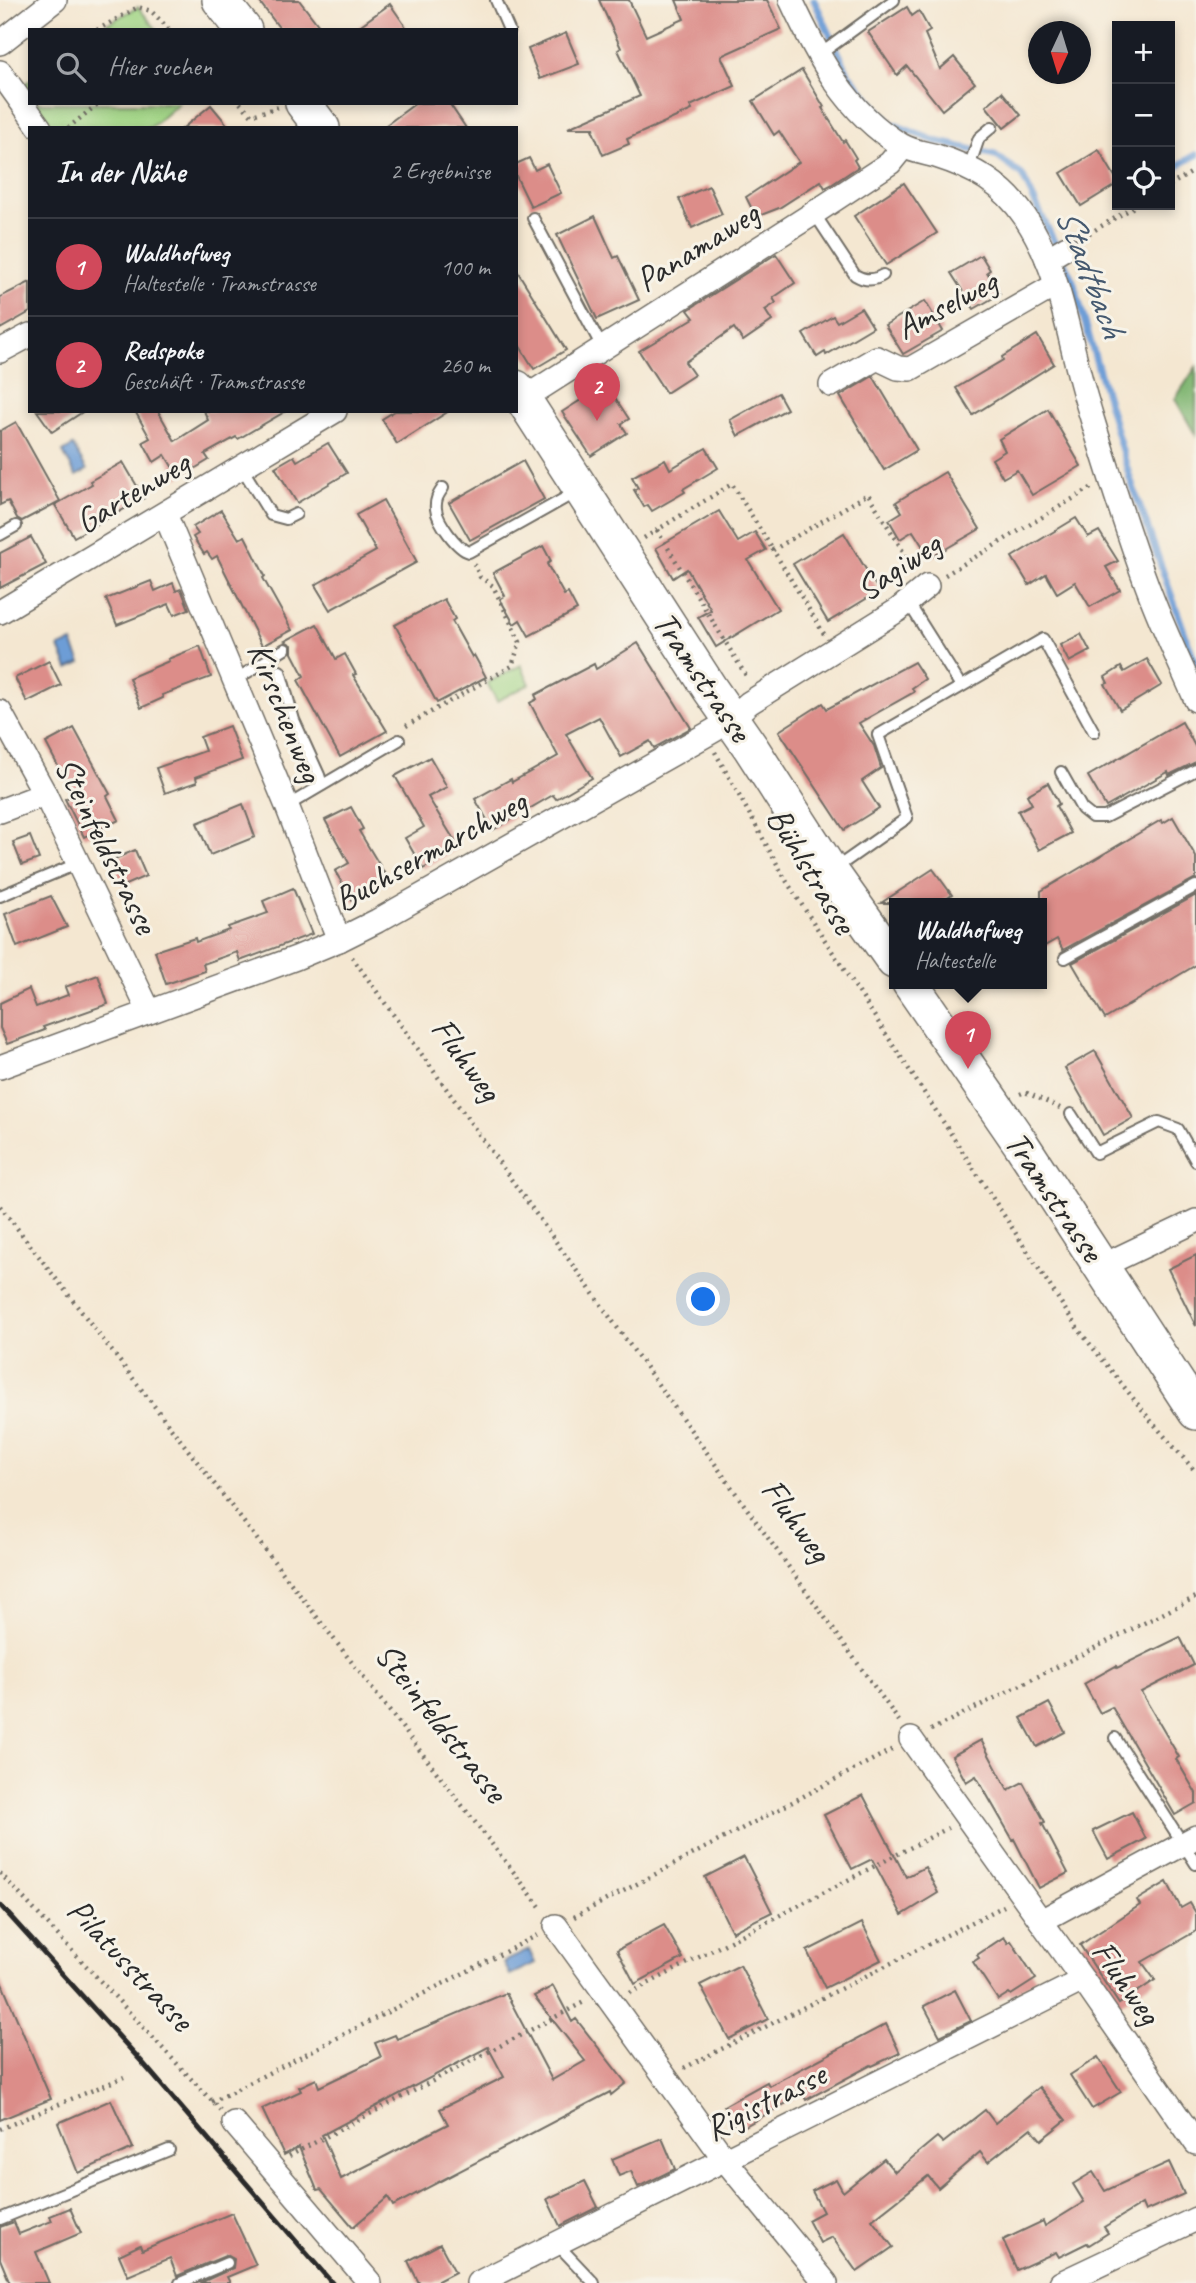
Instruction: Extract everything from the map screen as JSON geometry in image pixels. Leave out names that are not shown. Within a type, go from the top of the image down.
[{"type":"main road","points":[[220,0],[242,28]]},
{"type":"main road","points":[[291,105],[319,126]]},
{"type":"main road","name":"Tramstrasse","points":[[520,394],[621,552],[718,728],[751,748],[831,872],[889,954]]},
{"type":"main road","name":"Tramstrasse","points":[[914,989],[1102,1266],[1196,1412]]},
{"type":"street","points":[[3,35],[55,0]]},
{"type":"street","points":[[791,0],[829,46],[835,83],[875,127],[904,147],[970,161],[1011,197],[1056,254],[1056,285],[1080,381],[1111,481],[1148,589],[1196,700]]},
{"type":"street","points":[[0,72],[39,126]]},
{"type":"street","name":"Panamaweg","points":[[520,394],[602,347],[814,214],[890,163],[904,147]]},
{"type":"street","name":"Amselweg","points":[[831,384],[877,358],[898,368],[910,369],[1056,285]]},
{"type":"street","points":[[0,351],[28,336]]},
{"type":"street","name":"Gartenweg","points":[[0,612],[332,413]]},
{"type":"street","name":"Kirschenweg","points":[[165,513],[287,806],[339,940]]},
{"type":"street","name":"Sagiweg","points":[[718,728],[759,697],[920,592]]},
{"type":"street","name":"Steinfeldstrasse","points":[[0,712],[45,794],[149,1012]]},
{"type":"street","name":"Buchsermarchweg","points":[[0,1067],[339,940],[718,728]]},
{"type":"street","points":[[0,811],[45,794]]},
{"type":"street","points":[[1102,1266],[1196,1222]]},
{"type":"street","name":"Fluhweg","points":[[911,1739],[1196,2143]]},
{"type":"street","points":[[1041,1921],[1192,1848]]},
{"type":"street","points":[[555,1926],[726,2161],[826,2283]]},
{"type":"street","name":"Rigistrasse","points":[[478,2283],[1083,1980]]},
{"type":"street","points":[[233,2123],[370,2283]]},
{"type":"street","points":[[1061,2283],[1196,2219]]},
{"type":"lane","points":[[496,0],[508,28]]},
{"type":"lane","points":[[829,46],[894,0]]},
{"type":"lane","points":[[970,161],[979,138],[992,127]]},
{"type":"lane","points":[[814,214],[855,275],[870,280],[883,275]]},
{"type":"lane","points":[[533,218],[602,347]]},
{"type":"lane","points":[[242,468],[271,515],[286,519],[296,514]]},
{"type":"lane","points":[[443,488],[436,499],[436,512],[456,544],[461,550],[469,552],[580,489]]},
{"type":"lane","points":[[0,535],[16,526]]},
{"type":"lane","points":[[920,592],[961,686]]},
{"type":"lane","points":[[831,872],[907,818],[878,735],[1043,639],[1094,732]]},
{"type":"lane","points":[[235,680],[285,649]]},
{"type":"lane","points":[[280,671],[294,720],[322,785]]},
{"type":"lane","points":[[287,806],[399,740]]},
{"type":"lane","points":[[1061,772],[1082,809],[1091,817],[1105,817],[1196,771]]},
{"type":"lane","points":[[0,896],[79,863]]},
{"type":"lane","points":[[1065,958],[1196,886]]},
{"type":"lane","points":[[1071,1114],[1096,1153],[1159,1122],[1178,1129],[1196,1161]]},
{"type":"lane","points":[[1115,1738],[1192,1848]]},
{"type":"lane","points":[[0,2218],[169,2150]]},
{"type":"lane","points":[[557,2244],[594,2283]]},
{"type":"lane","points":[[180,2283],[227,2263]]},
{"type":"path","points":[[101,28],[138,7],[151,10],[168,28]]},
{"type":"path","points":[[70,126],[97,105]]},
{"type":"path","points":[[242,105],[252,115],[291,105]]},
{"type":"path","points":[[1175,182],[1196,170]]},
{"type":"path","points":[[1056,254],[1129,210]]},
{"type":"path","name":"Sagiweg","points":[[920,592],[1092,487],[1111,481]]},
{"type":"path","points":[[621,552],[732,484],[834,650]]},
{"type":"path","points":[[773,550],[868,494],[920,592]]},
{"type":"path","points":[[657,530],[759,697]]},
{"type":"path","points":[[404,727],[512,666],[520,642],[493,586],[480,577],[469,552]]},
{"type":"path","name":"Bühlstrasse","points":[[718,728],[787,882],[1078,1329],[1144,1413],[1196,1472]]},
{"type":"path","name":"Fluhweg","points":[[339,940],[911,1739]]},
{"type":"path","points":[[995,1108],[1025,1092],[1071,1114]]},
{"type":"path","name":"Steinfeldstrasse","points":[[0,1206],[555,1926]]},
{"type":"path","points":[[555,1926],[911,1739],[1196,1597]]},
{"type":"path","points":[[270,2166],[968,1818]]},
{"type":"path","name":"Pilatusstrasse","points":[[0,1873],[212,2102],[555,1926]]},
{"type":"path","points":[[665,2077],[1024,1897]]},
{"type":"path","points":[[0,2129],[124,2077]]},
{"type":"green space","points":[[138,7],[155,28],[99,28]]},
{"type":"green space","points":[[28,82],[28,102],[18,89]]},
{"type":"green space","points":[[31,105],[177,105],[152,126],[47,126]]},
{"type":"green space","points":[[1196,367],[1196,436],[1175,399]]},
{"type":"green space","points":[[521,665],[530,684],[497,701],[487,683]]},
{"type":"water","points":[[73,446],[87,470],[76,476],[63,452]]},
{"type":"water","points":[[72,642],[81,663],[68,669],[59,647]]},
{"type":"water","points":[[529,1950],[535,1963],[510,1975],[504,1962]]},
{"type":"building","points":[[258,0],[299,0],[320,28],[279,28]]},
{"type":"building","points":[[599,0],[629,0],[646,36],[684,19],[676,0],[767,0],[781,29],[721,56],[735,86],[690,106],[692,110],[627,139],[629,144],[603,155],[592,129],[595,128],[568,128],[640,96],[618,50],[621,48]]},
{"type":"building","points":[[390,4],[407,28],[357,28]]},
{"type":"building","points":[[907,7],[912,16],[919,11],[930,31],[925,34],[940,69],[954,57],[975,83],[942,110],[907,66],[897,75],[868,32]]},
{"type":"building","points":[[566,33],[579,64],[540,79],[528,49]]},
{"type":"building","points":[[802,70],[824,107],[822,108],[856,158],[854,160],[858,167],[825,188],[821,181],[779,208],[756,217],[746,197],[799,162],[779,131],[774,135],[753,101]]},
{"type":"building","points":[[1002,92],[1021,115],[1004,128],[986,106]]},
{"type":"building","points":[[211,105],[228,126],[185,126]]},
{"type":"building","points":[[413,105],[450,105],[465,126],[385,126]]},
{"type":"building","points":[[1099,150],[1112,172],[1112,187],[1081,206],[1061,173]]},
{"type":"building","points":[[529,158],[535,170],[547,164],[561,193],[531,207],[518,180],[518,163]]},
{"type":"building","points":[[904,183],[937,233],[886,265],[854,216]]},
{"type":"building","points":[[709,186],[722,214],[692,228],[679,199]]},
{"type":"building","points":[[595,216],[614,258],[618,256],[639,300],[597,319],[557,235]]},
{"type":"building","points":[[776,254],[795,283],[773,298],[776,303],[765,310],[772,321],[743,341],[734,328],[685,362],[694,375],[666,393],[639,351],[694,318],[688,310]]},
{"type":"building","points":[[981,255],[1000,294],[974,309],[951,273]]},
{"type":"building","points":[[518,272],[566,350],[534,369],[518,343]]},
{"type":"building","points":[[28,283],[28,313],[0,329],[0,297]]},
{"type":"building","points":[[925,301],[943,331],[903,354],[885,325]]},
{"type":"building","points":[[861,308],[873,327],[826,355],[825,352],[817,357],[803,334],[833,316],[837,322]]},
{"type":"building","points":[[1037,335],[1054,364],[973,415],[956,388],[1003,360],[1002,357]]},
{"type":"building","points":[[873,376],[917,450],[884,470],[840,396]]},
{"type":"building","points":[[606,384],[629,419],[621,424],[627,433],[591,456],[562,412]]},
{"type":"building","points":[[778,393],[787,409],[738,436],[730,420]]},
{"type":"building","points":[[1048,409],[1081,466],[1032,495],[1017,470],[1003,478],[992,459],[1005,451],[999,439]]},
{"type":"building","points":[[38,413],[81,413],[52,432]]},
{"type":"building","points":[[136,413],[159,413],[175,441],[208,420],[205,413],[283,413],[238,439],[236,437],[205,454],[209,460],[179,478],[165,455],[154,462],[143,442],[150,438]]},
{"type":"building","points":[[392,413],[446,413],[397,444],[382,419]]},
{"type":"building","points":[[16,422],[60,501],[22,521],[17,518],[8,501],[0,505],[0,431]]},
{"type":"building","points":[[328,443],[347,473],[297,503],[275,467],[294,456],[297,461]]},
{"type":"building","points":[[706,448],[718,468],[652,511],[648,505],[644,507],[634,490],[638,488],[632,477],[665,459],[670,469]]},
{"type":"building","points":[[523,461],[544,499],[470,540],[449,503]]},
{"type":"building","points":[[123,462],[144,498],[74,537],[55,505]]},
{"type":"building","points":[[945,472],[980,529],[930,558],[913,531],[900,539],[889,520],[902,512],[896,502]]},
{"type":"building","points":[[383,500],[417,562],[330,610],[315,585],[376,551],[356,515]]},
{"type":"building","points":[[221,510],[239,539],[245,536],[265,576],[263,578],[292,630],[262,646],[217,556],[212,559],[207,552],[204,554],[193,537],[198,534],[193,527]]},
{"type":"building","points":[[719,511],[738,542],[755,532],[766,550],[748,560],[778,609],[716,647],[698,617],[711,610],[687,569],[673,578],[656,548]]},
{"type":"building","points":[[1076,518],[1088,537],[1099,531],[1118,561],[1106,567],[1120,590],[1090,607],[1075,582],[1057,593],[1046,574],[1029,585],[1012,557]]},
{"type":"building","points":[[844,533],[879,591],[828,622],[793,564]]},
{"type":"building","points":[[31,537],[46,564],[0,588],[0,553]]},
{"type":"building","points":[[543,546],[551,561],[547,564],[564,595],[568,593],[577,610],[529,636],[520,620],[514,624],[500,599],[505,596],[493,573]]},
{"type":"building","points":[[151,581],[155,591],[173,583],[176,591],[181,589],[189,609],[174,615],[169,604],[117,625],[106,599]]},
{"type":"building","points":[[444,599],[455,619],[452,621],[486,677],[437,703],[395,625]]},
{"type":"building","points":[[317,624],[336,659],[345,654],[356,674],[353,675],[387,731],[340,757],[298,680],[304,676],[292,653],[292,645],[285,641]]},
{"type":"building","points":[[1081,634],[1090,651],[1069,662],[1060,645]]},
{"type":"building","points":[[638,643],[691,728],[654,748],[650,741],[621,757],[599,717],[566,734],[592,778],[556,799],[553,795],[493,830],[475,799],[558,756],[530,703],[537,699],[535,695],[594,664],[596,669]]},
{"type":"building","points":[[200,646],[211,677],[162,695],[163,698],[141,708],[129,678]]},
{"type":"building","points":[[1147,659],[1162,685],[1120,710],[1105,684],[1108,683],[1105,677],[1121,667],[1124,672]]},
{"type":"building","points":[[49,661],[61,685],[27,702],[15,678]]},
{"type":"building","points":[[914,662],[925,679],[912,688],[914,692],[859,723],[874,746],[881,768],[862,781],[879,808],[844,830],[779,731],[823,703],[827,709]]},
{"type":"building","points":[[1182,722],[1196,748],[1196,762],[1169,775],[1168,772],[1106,807],[1088,776]]},
{"type":"building","points":[[229,726],[242,760],[196,777],[197,782],[165,793],[156,768],[205,751],[200,737]]},
{"type":"building","points":[[74,728],[110,794],[107,796],[119,820],[84,837],[65,799],[73,795],[46,743]]},
{"type":"building","points":[[430,757],[447,787],[428,797],[459,848],[423,869],[405,838],[424,827],[395,776]]},
{"type":"building","points":[[1048,783],[1059,804],[1056,806],[1071,833],[1039,850],[1018,811],[1032,804],[1027,795]]},
{"type":"building","points":[[243,804],[255,837],[210,855],[197,823]]},
{"type":"building","points":[[351,807],[363,829],[359,831],[389,881],[353,902],[335,871],[349,863],[325,820]]},
{"type":"building","points":[[1173,817],[1196,857],[1196,878],[1063,950],[1057,939],[1047,945],[1047,898],[1041,898],[1041,891],[1161,820],[1163,823]]},
{"type":"building","points":[[30,836],[39,859],[22,865],[13,842]]},
{"type":"building","points":[[135,850],[146,876],[123,886],[112,860]]},
{"type":"building","points":[[933,869],[952,895],[948,898],[889,898],[889,903],[881,903]]},
{"type":"building","points":[[293,888],[312,934],[240,961],[237,952],[203,964],[205,971],[166,984],[155,951],[195,938],[196,942],[268,913],[263,901]]},
{"type":"building","points":[[1196,895],[1196,965],[1105,1019],[1072,963]]},
{"type":"building","points":[[51,896],[67,927],[17,947],[5,914]]},
{"type":"building","points":[[98,975],[108,1004],[43,1027],[45,1030],[7,1044],[0,1028],[0,1003],[29,989],[36,1007],[68,995],[65,987]]},
{"type":"building","points":[[1095,1051],[1133,1118],[1103,1135],[1065,1068]]},
{"type":"building","points":[[1196,1255],[1196,1326],[1168,1269]]},
{"type":"building","points":[[1180,1637],[1194,1665],[1141,1692],[1179,1757],[1176,1759],[1196,1793],[1196,1803],[1175,1815],[1112,1707],[1100,1713],[1084,1684]]},
{"type":"building","points":[[1049,1703],[1065,1732],[1037,1747],[1021,1718]]},
{"type":"building","points":[[981,1740],[1008,1790],[1023,1782],[1068,1873],[1039,1888],[1014,1839],[976,1776],[966,1782],[952,1756]]},
{"type":"building","points":[[863,1795],[906,1877],[925,1867],[938,1893],[902,1915],[872,1859],[852,1869],[824,1815]]},
{"type":"building","points":[[1132,1812],[1146,1839],[1108,1859],[1093,1831]]},
{"type":"building","points":[[744,1857],[772,1912],[732,1932],[705,1877]]},
{"type":"building","points":[[1167,1882],[1181,1908],[1190,1903],[1196,1913],[1196,1931],[1142,1962],[1155,1980],[1119,2004],[1080,1945],[1140,1905],[1137,1900]]},
{"type":"building","points":[[862,1923],[881,1960],[825,1988],[807,1951]]},
{"type":"building","points":[[664,1925],[683,1958],[635,1984],[617,1950]]},
{"type":"building","points":[[1004,1937],[1008,1943],[1011,1941],[1036,1979],[998,2000],[973,1962],[979,1958],[977,1955]]},
{"type":"building","points":[[740,1965],[768,2019],[729,2039],[700,1985]]},
{"type":"building","points":[[0,1979],[51,2099],[0,2120]]},
{"type":"building","points":[[553,1986],[572,2022],[576,2019],[626,2083],[611,2095],[610,2092],[393,2206],[388,2197],[353,2227],[321,2189],[317,2190],[299,2147],[284,2155],[262,2109],[301,2091],[299,2087],[316,2079],[319,2087],[381,2057],[375,2043],[395,2035],[397,2039],[506,1993],[552,2080],[585,2061],[534,1996]],"holes":[[[488,2047],[504,2077],[440,2109],[448,2124],[341,2179],[322,2135]]]},
{"type":"building","points":[[955,1990],[971,2021],[940,2036],[924,2006]]},
{"type":"building","points":[[886,2024],[900,2053],[871,2065],[806,2100],[803,2094],[738,2130],[724,2106],[767,2082],[769,2086]]},
{"type":"building","points":[[1098,2057],[1121,2092],[1092,2109],[1070,2075]]},
{"type":"building","points":[[1039,2087],[1066,2120],[1041,2140],[1031,2128],[988,2162],[980,2152],[938,2188],[928,2176],[872,2220],[893,2247],[857,2272],[832,2237],[820,2243],[808,2220],[823,2212],[812,2191],[836,2179],[843,2192],[884,2159],[895,2172],[937,2137],[943,2143],[985,2110],[995,2123]]},
{"type":"building","points":[[111,2100],[133,2148],[78,2173],[58,2123]]},
{"type":"building","points":[[662,2138],[675,2169],[638,2187],[631,2171],[619,2176],[612,2159]]},
{"type":"building","points":[[1169,2162],[1184,2194],[1145,2211],[1142,2204],[1104,2227],[1108,2233],[1089,2245],[1087,2243],[1059,2257],[1056,2252],[1017,2270],[1003,2240],[1043,2221],[1045,2226],[1084,2202],[1073,2184],[1093,2172],[1105,2191]]},
{"type":"building","points":[[585,2181],[598,2207],[560,2226],[547,2199]]},
{"type":"building","points":[[70,2208],[81,2233],[36,2252],[49,2283],[10,2283],[0,2259],[0,2227],[14,2222],[19,2234],[52,2221],[50,2216]]},
{"type":"building","points":[[232,2213],[256,2265],[227,2277],[230,2283],[200,2283],[233,2268],[234,2259],[227,2255],[177,2276],[170,2258],[128,2276],[119,2255],[140,2245],[142,2250]]},
{"type":"building","points":[[440,2244],[455,2272],[434,2283],[419,2283],[408,2261]]},
{"type":"waterway","name":"Stadtbach","points":[[814,0],[849,75],[890,123],[935,141],[995,155],[1022,175],[1073,281],[1130,478],[1196,665]]},
{"type":"waterway","points":[[1175,167],[1196,155]]},
{"type":"railway","points":[[0,1905],[142,2062],[332,2283]]},
{"type":"place","name":"Redspoke","points":[[597,421]]},
{"type":"place","name":"Waldhofweg","points":[[968,1069]]}]
